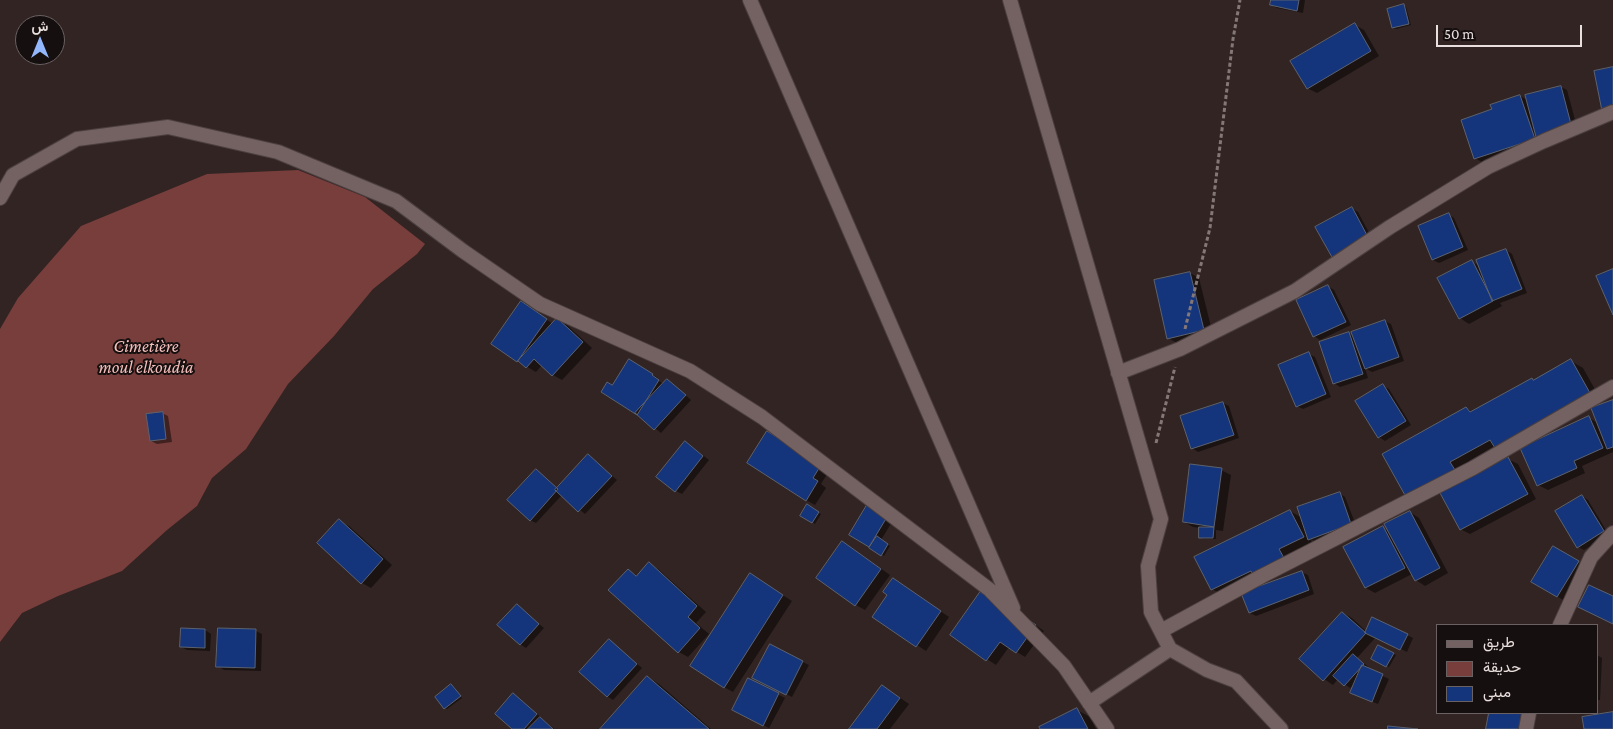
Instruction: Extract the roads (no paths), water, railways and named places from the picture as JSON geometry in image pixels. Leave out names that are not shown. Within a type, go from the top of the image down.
[{"type":"street","points":[[750,0],[1016,616]]},
{"type":"street","points":[[1010,0],[1161,519],[1148,566],[1151,612],[1170,649],[1207,670],[1236,681],[1281,729]]},
{"type":"street","points":[[1118,373],[1180,349],[1294,291],[1390,227],[1488,167],[1613,112]]},
{"type":"street","points":[[0,198],[13,176],[77,139],[168,127],[278,152],[396,201],[463,251],[540,304],[690,371],[762,417],[990,590],[1064,666],[1107,729]]},
{"type":"street","points":[[1161,631],[1262,576],[1473,468],[1613,387]]},
{"type":"street","points":[[1560,624],[1591,557],[1613,533]]},
{"type":"street","points":[[1089,703],[1170,649]]},
{"type":"street","points":[[1526,729],[1529,714]]},
{"type":"park label","name":"Cimetière moul elkoudia","points":[[146,356]]}]
